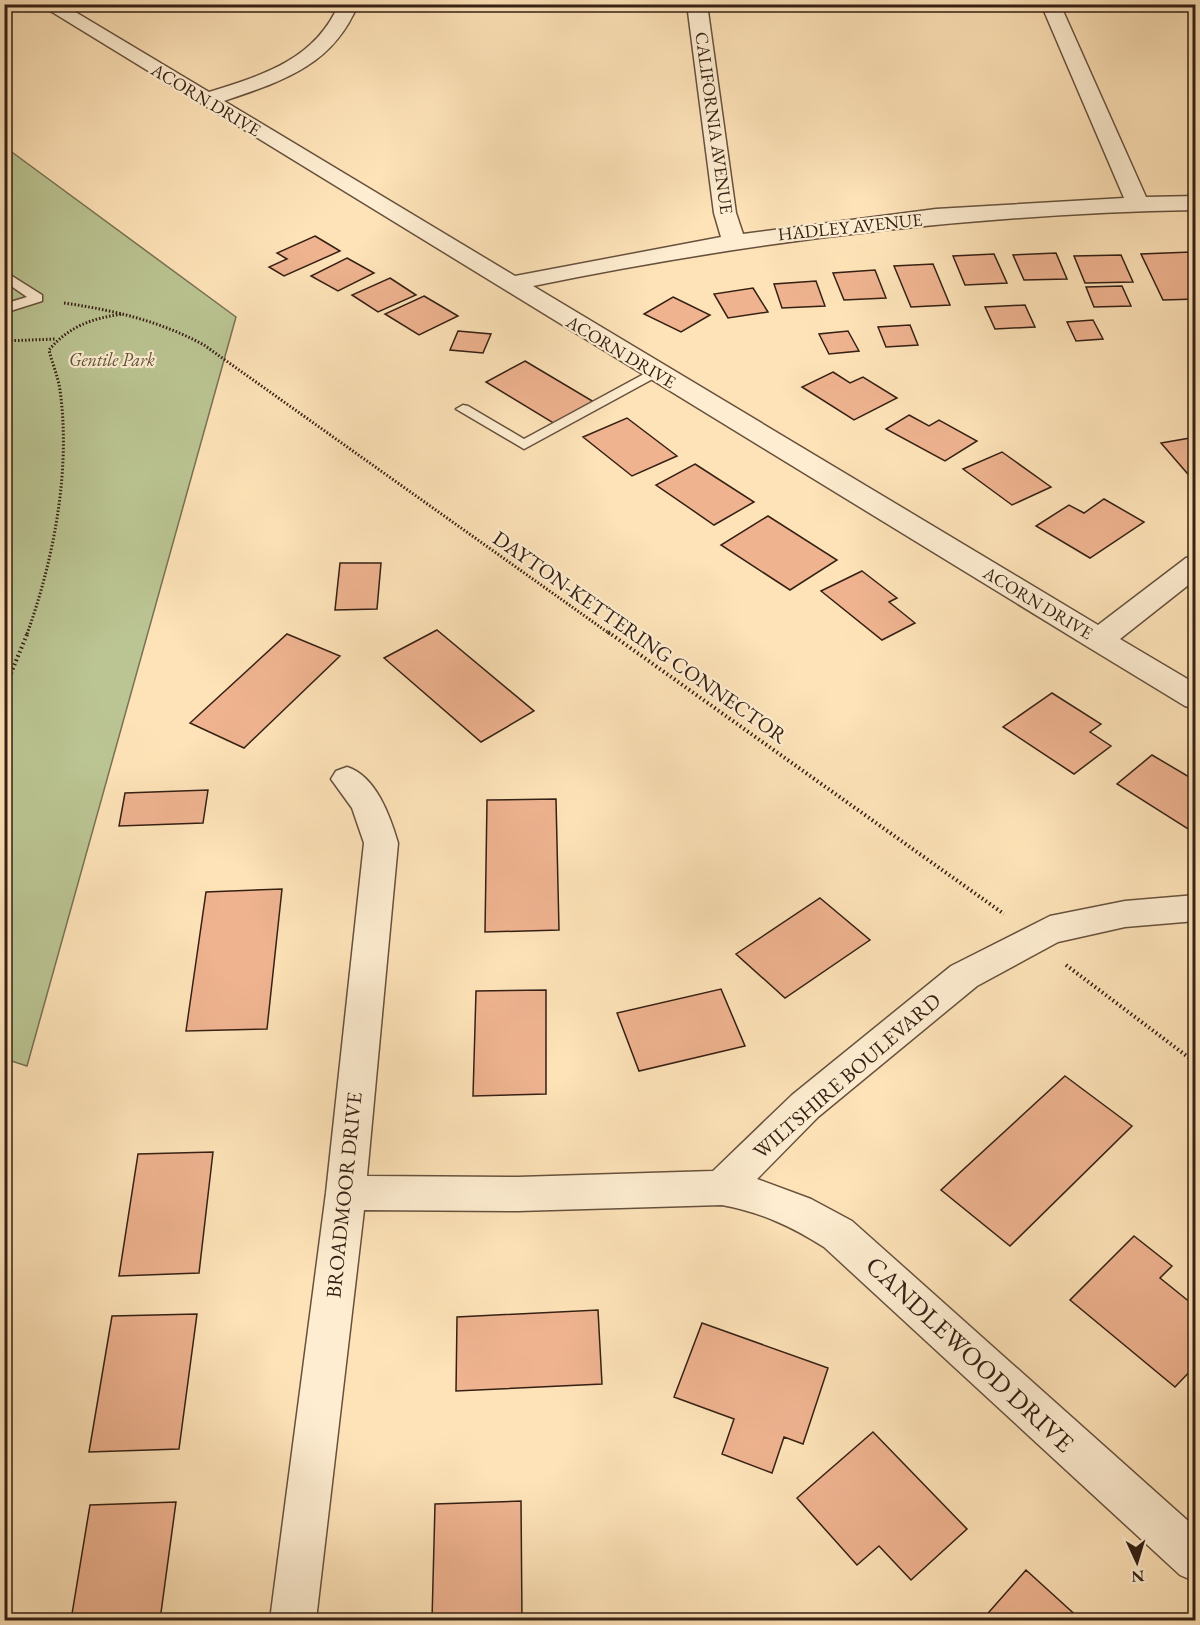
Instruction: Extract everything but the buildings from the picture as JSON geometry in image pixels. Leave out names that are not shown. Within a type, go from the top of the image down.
[{"type":"street","name":"ACORN DRIVE","points":[[48,4],[1196,698]]},
{"type":"street","points":[[207,100],[264,80],[312,55],[344,21],[349,4]]},
{"type":"street","name":"CALIFORNIA AVENUE","points":[[697,4],[725,213],[734,241]]},
{"type":"street","points":[[1050,4],[1138,204]]},
{"type":"street","name":"HADLEY AVENUE","points":[[509,284],[621,260],[734,241],[928,218],[1138,204],[1196,203]]},
{"type":"street","points":[[1099,640],[1196,564]]},
{"type":"street","name":"BROADMOOR DRIVE","points":[[293,1620],[346,1193],[381,843],[374,815],[358,790],[347,779]]},
{"type":"street","name":"WILTSHIRE BOULEVARD","points":[[722,1188],[806,1106],[964,976],[1050,930],[1125,914],[1196,908]]},
{"type":"street","points":[[346,1193],[518,1194],[722,1188]]},
{"type":"street","name":"CANDLEWOOD DRIVE","points":[[722,1188],[757,1195],[790,1206],[838,1234],[1196,1560]]},
{"type":"lane","points":[[4,275],[37,298]]},
{"type":"lane","points":[[4,309],[37,298]]},
{"type":"lane","points":[[463,409],[524,445],[655,372]]},
{"type":"path","name":"DAYTON-KETTERING CONNECTOR","points":[[37,298],[127,314],[179,330],[204,345],[1035,936],[1084,981],[1196,1063]]},
{"type":"path","points":[[4,690],[23,649],[44,574],[61,483],[60,391],[49,350],[56,339],[68,330],[89,320],[127,314]]},
{"type":"path","points":[[4,341],[56,339]]},
{"type":"green space","name":"Gentile Park","points":[[5,147],[236,317],[27,1066],[5,1059]]}]
